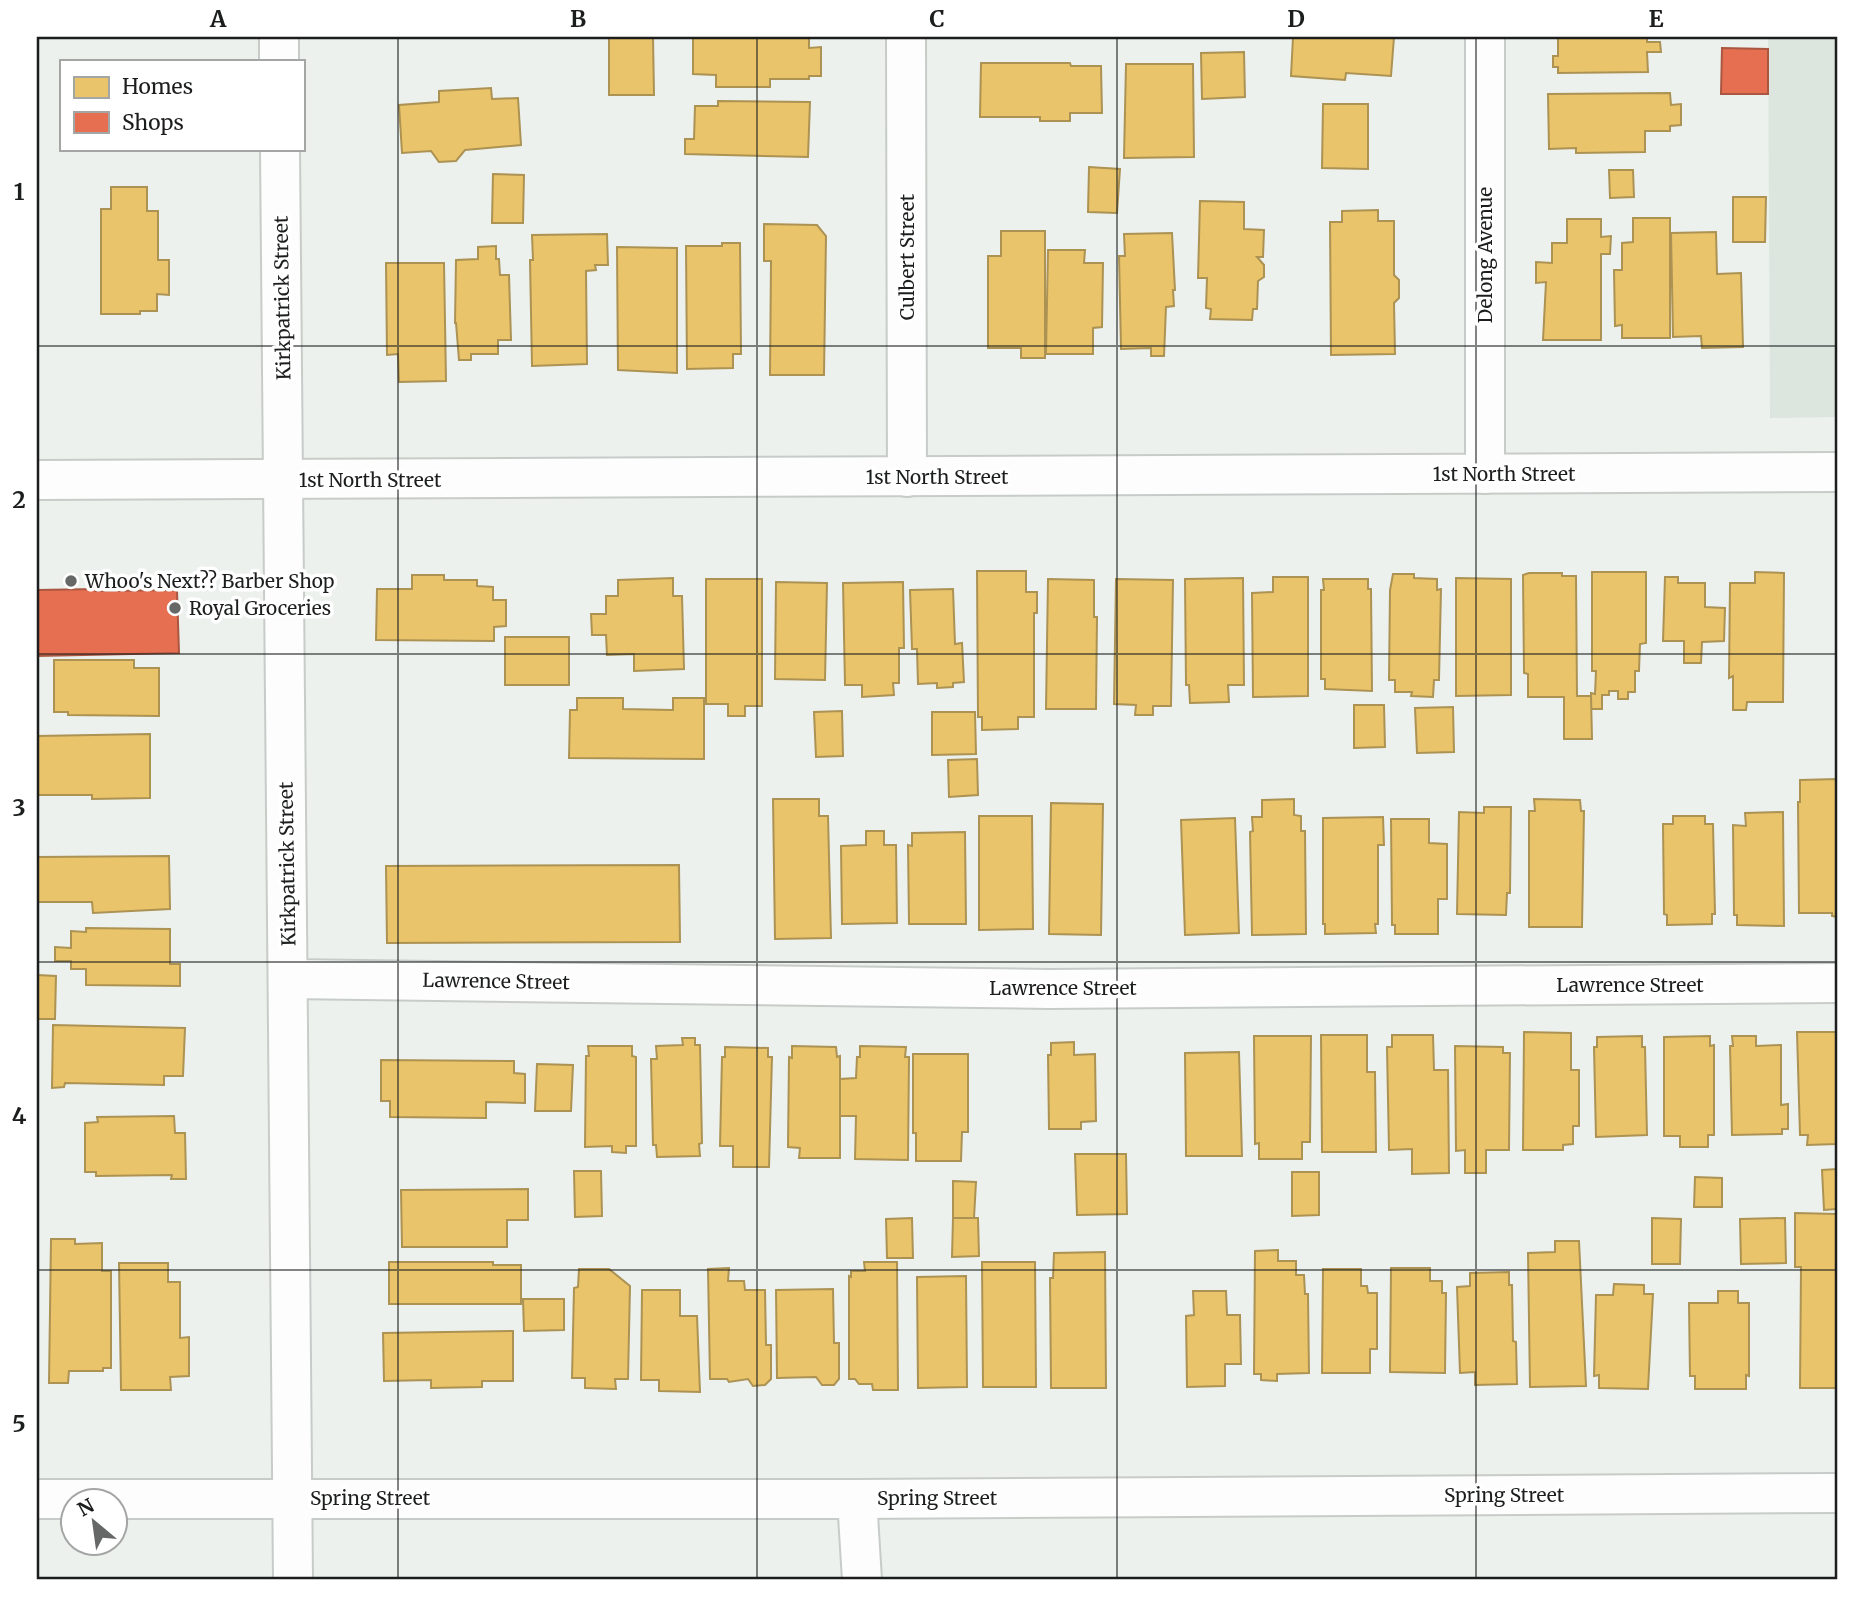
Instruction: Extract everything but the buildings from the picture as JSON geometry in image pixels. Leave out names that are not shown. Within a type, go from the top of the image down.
[{"type":"street","points":[[279,37],[279,60]]},
{"type":"street","name":"Culbert Street","points":[[906,37],[907,477]]},
{"type":"street","name":"Delong Avenue","points":[[1485,37],[1485,474]]},
{"type":"street","name":"Kirkpatrick Street","points":[[280,150],[293,1580]]},
{"type":"street","name":"1st North Street","points":[[37,480],[1837,472]]},
{"type":"street","name":"Lawrence Street","points":[[289,979],[1049,989],[1837,983]]},
{"type":"street","name":"Spring Street","points":[[37,1499],[857,1499],[1837,1493]]},
{"type":"street","points":[[857,1499],[862,1580]]},
{"type":"shaded area","points":[[1768,37],[1837,37],[1837,417],[1770,418]]},
{"type":"place","name":"Whoo's Next?? Barber Shop","points":[[71,581]]},
{"type":"place","name":"Royal Groceries","points":[[175,608]]}]
